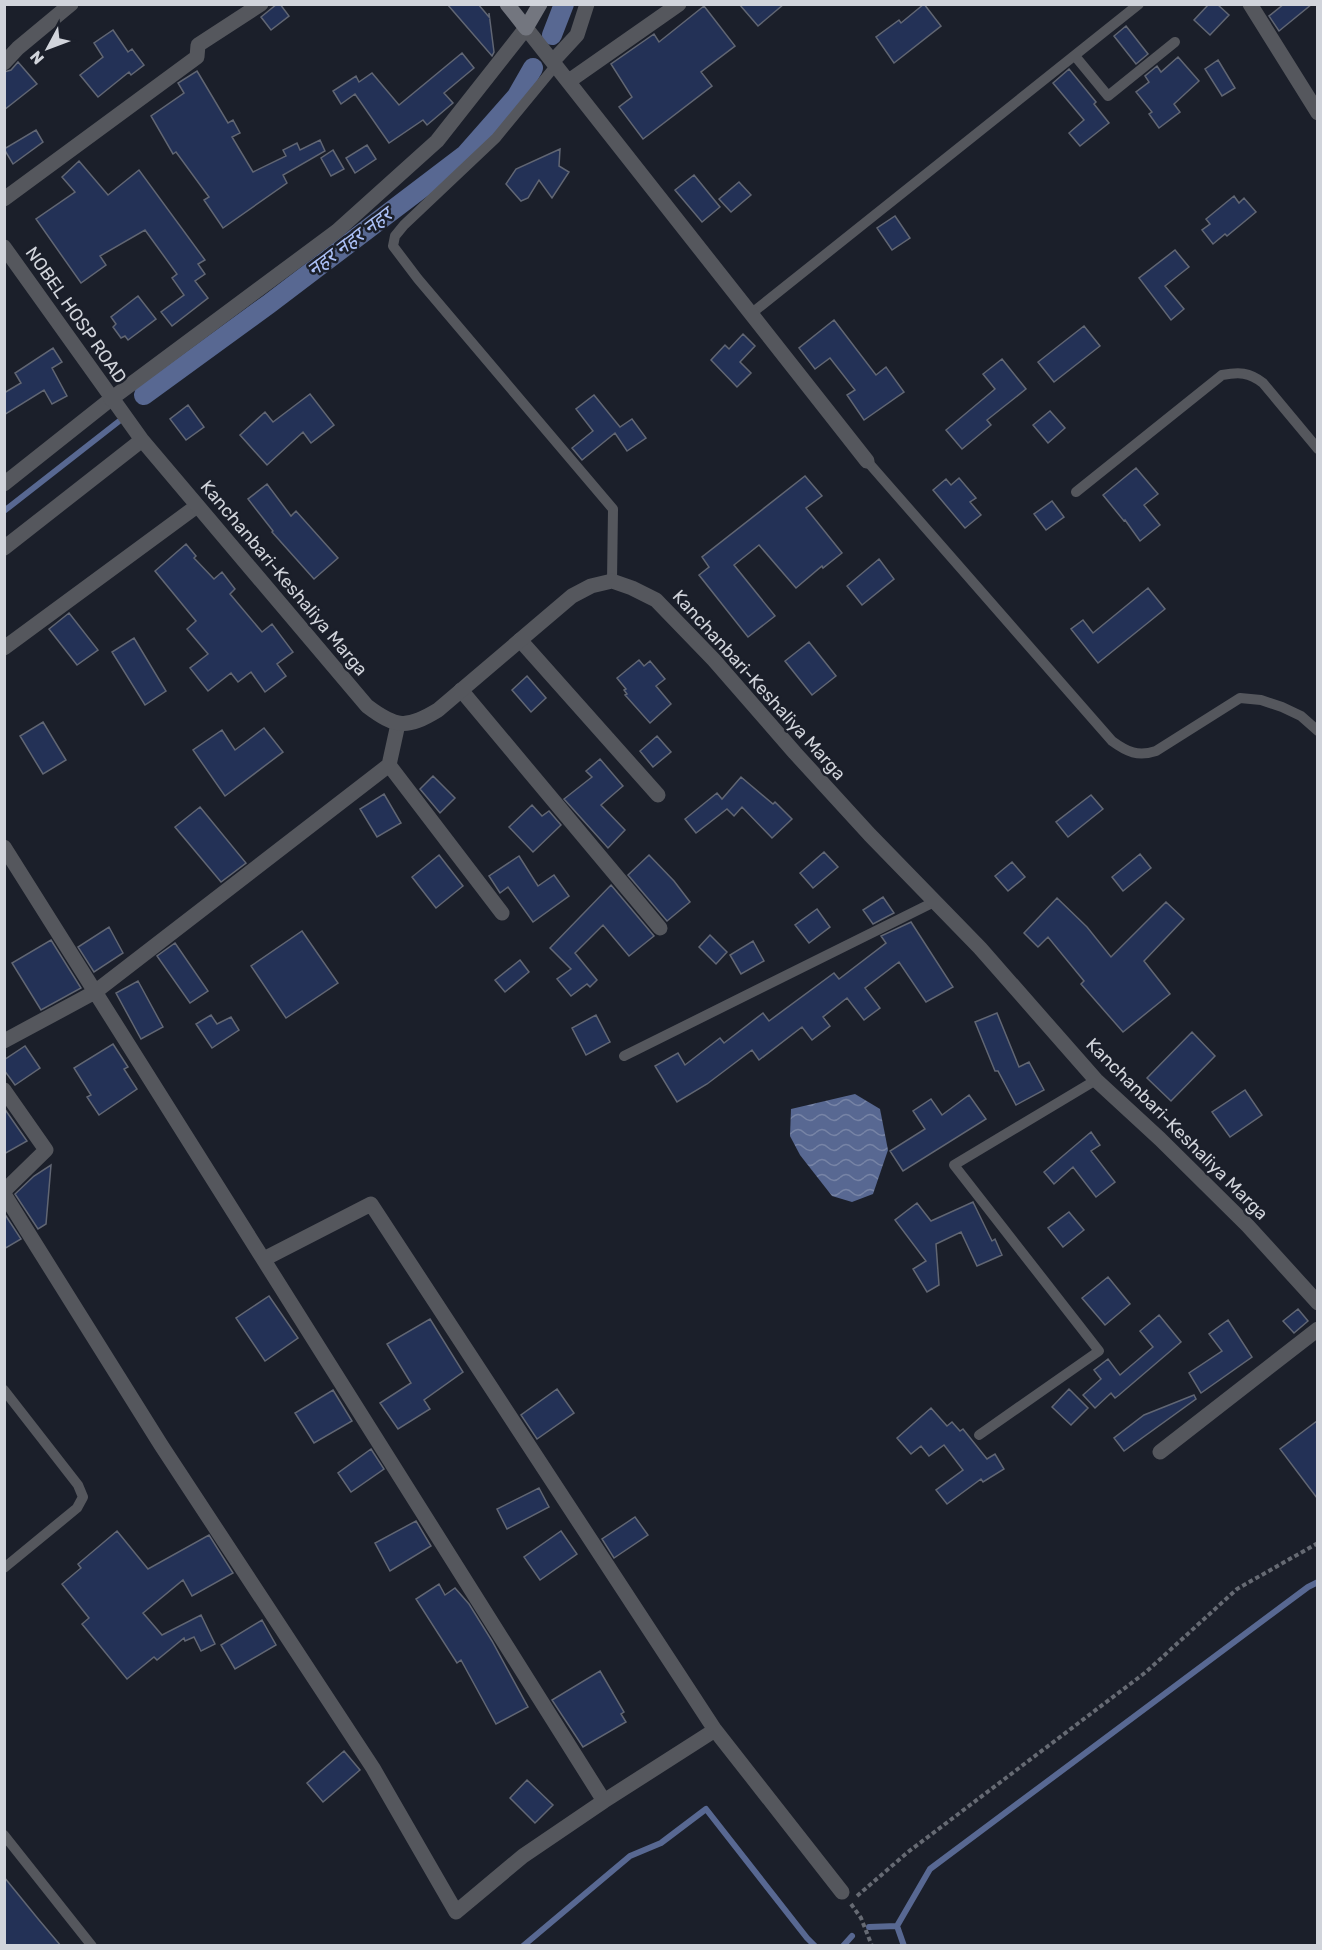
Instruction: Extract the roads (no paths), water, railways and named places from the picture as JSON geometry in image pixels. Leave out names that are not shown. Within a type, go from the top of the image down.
[{"type":"main road","points":[[507,4],[526,28],[540,4]]},
{"type":"street","points":[[4,63],[18,48],[71,4]]},
{"type":"street","points":[[4,199],[197,57],[198,45],[261,4]]},
{"type":"street","points":[[555,63],[577,35],[587,4]]},
{"type":"street","points":[[569,81],[679,4]]},
{"type":"street","points":[[1251,5],[1317,113]]},
{"type":"street","points":[[4,484],[337,231],[437,141],[526,28],[867,461]]},
{"type":"street","name":"NOBEL HOSP ROAD","points":[[4,247],[114,402]]},
{"type":"street","name":"Kanchanbari-Keshaliya Marga","points":[[114,402],[197,506],[367,706],[384,719],[398,724]]},
{"type":"street","points":[[4,548],[138,434]]},
{"type":"street","points":[[4,648],[197,506]]},
{"type":"street","points":[[4,1041],[95,992],[389,765],[398,724],[419,722],[438,710],[572,596],[591,586],[612,581]]},
{"type":"street","name":"Kanchanbari-Keshaliya Marga","points":[[612,581],[656,600],[714,660],[795,753],[980,948],[1096,1080],[1248,1226],[1317,1303]]},
{"type":"street","points":[[520,640],[658,795]]},
{"type":"street","points":[[461,690],[660,928]]},
{"type":"street","points":[[389,765],[502,913]]},
{"type":"street","points":[[4,847],[604,1801]]},
{"type":"street","points":[[4,1090],[46,1150],[4,1192],[161,1445],[373,1768],[456,1912],[523,1856],[716,1730]]},
{"type":"street","points":[[264,1259],[371,1204],[716,1730],[846,1898]]},
{"type":"street","points":[[1160,1452],[1317,1329]]},
{"type":"lane","points":[[752,313],[1139,4]]},
{"type":"lane","points":[[1075,56],[1108,96],[1175,42]]},
{"type":"lane","points":[[555,63],[496,138],[404,225],[395,236],[393,246],[418,279],[613,509],[612,581]]},
{"type":"lane","points":[[1076,492],[1222,375],[1240,372],[1256,377],[1317,449]]},
{"type":"lane","points":[[867,461],[1112,741],[1124,750],[1135,754],[1156,751],[1240,698],[1261,700],[1282,707],[1301,716],[1317,731]]},
{"type":"lane","points":[[624,1056],[934,902]]},
{"type":"lane","points":[[979,1435],[1099,1352],[954,1165],[1096,1080]]},
{"type":"lane","points":[[4,1390],[78,1485],[83,1497],[77,1508],[4,1568]]},
{"type":"lane","points":[[4,1835],[92,1946]]},
{"type":"water","points":[[855,1094],[880,1109],[888,1150],[873,1194],[852,1202],[832,1196],[800,1155],[790,1136],[791,1109]]},
{"type":"waterway","name":"नहर नहर नहर","points":[[552,35],[564,4]]},
{"type":"waterway","name":"नहर नहर नहर","points":[[144,395],[269,304],[465,155],[517,96],[533,68]]},
{"type":"waterway","name":"नहर नहर नहर","points":[[4,511],[118,422]]},
{"type":"waterway","points":[[904,1946],[897,1926],[930,1869],[1308,1587],[1318,1582]]},
{"type":"waterway","points":[[523,1946],[630,1856],[661,1843],[706,1809],[815,1946]]},
{"type":"waterway","points":[[869,1927],[897,1926]]},
{"type":"waterway","points":[[843,1946],[852,1936]]}]
